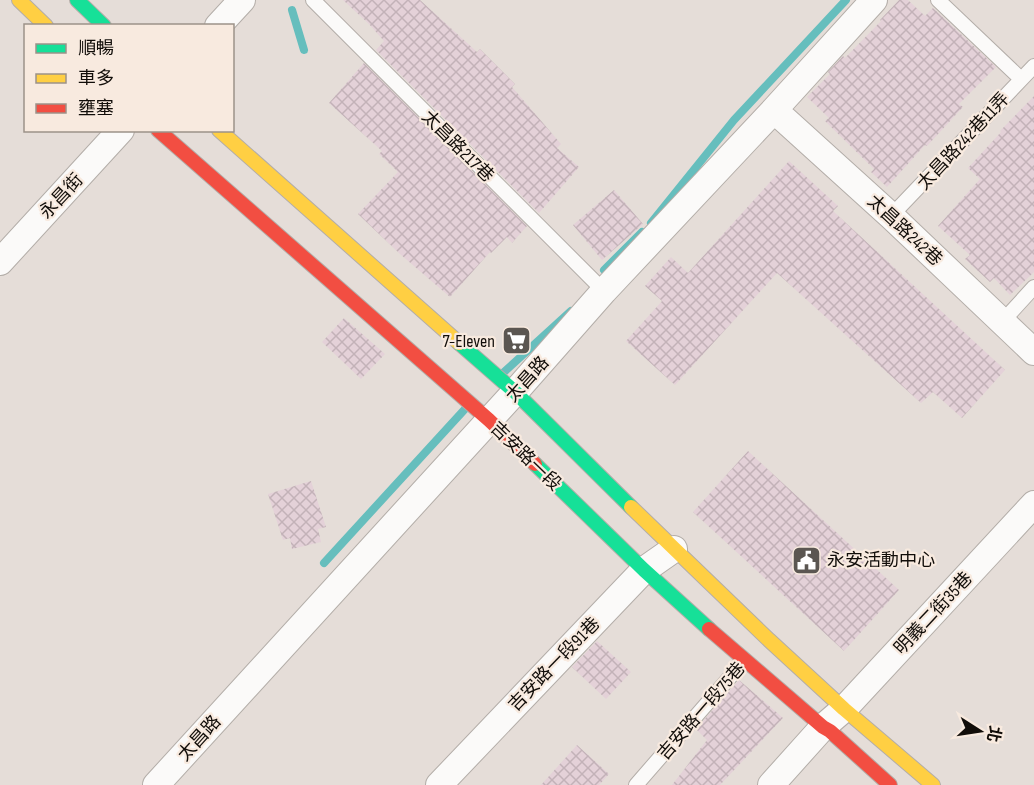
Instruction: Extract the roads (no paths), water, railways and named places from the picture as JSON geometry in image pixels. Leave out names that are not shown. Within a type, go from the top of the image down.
[{"type":"street","points":[[19,0],[44,24]]},
{"type":"street","points":[[77,0],[102,24]]},
{"type":"street","points":[[220,24],[242,0]]},
{"type":"street","name":"太昌路","points":[[156,785],[515,392],[604,291],[774,110],[868,2]]},
{"type":"street","name":"太昌路242巷","points":[[774,110],[891,216],[1034,352]]},
{"type":"street","name":"永昌街","points":[[0,262],[119,132]]},
{"type":"street","name":"吉安路一段","points":[[161,132],[489,420],[644,570],[757,650],[832,718],[933,785]]},
{"type":"street","name":"吉安路一段","points":[[221,132],[515,392],[674,549],[757,650],[832,718]]},
{"type":"street","name":"明義二街35巷","points":[[771,785],[1034,504]]},
{"type":"street","name":"吉安路一段91巷","points":[[439,785],[644,570],[674,549]]},
{"type":"street","name":"吉安路一段","points":[[832,718],[830,731],[890,785]]},
{"type":"lane","name":"太昌路217巷","points":[[313,0],[604,291]]},
{"type":"lane","points":[[938,0],[1022,79]]},
{"type":"lane","name":"太昌路242巷11弄","points":[[891,216],[1034,66]]},
{"type":"lane","points":[[1003,321],[1034,287]]},
{"type":"lane","name":"吉安路一段75巷","points":[[636,785],[757,650]]},
{"type":"waterway","points":[[651,223],[734,120],[846,0]]},
{"type":"waterway","points":[[292,10],[304,50]]},
{"type":"waterway","points":[[604,270],[642,232]]},
{"type":"waterway","points":[[503,373],[571,311]]},
{"type":"waterway","points":[[324,563],[465,409]]},
{"type":"place","name":"7-Eleven","points":[[516,341]]},
{"type":"place","name":"永安活動中心","points":[[806,560]]}]
